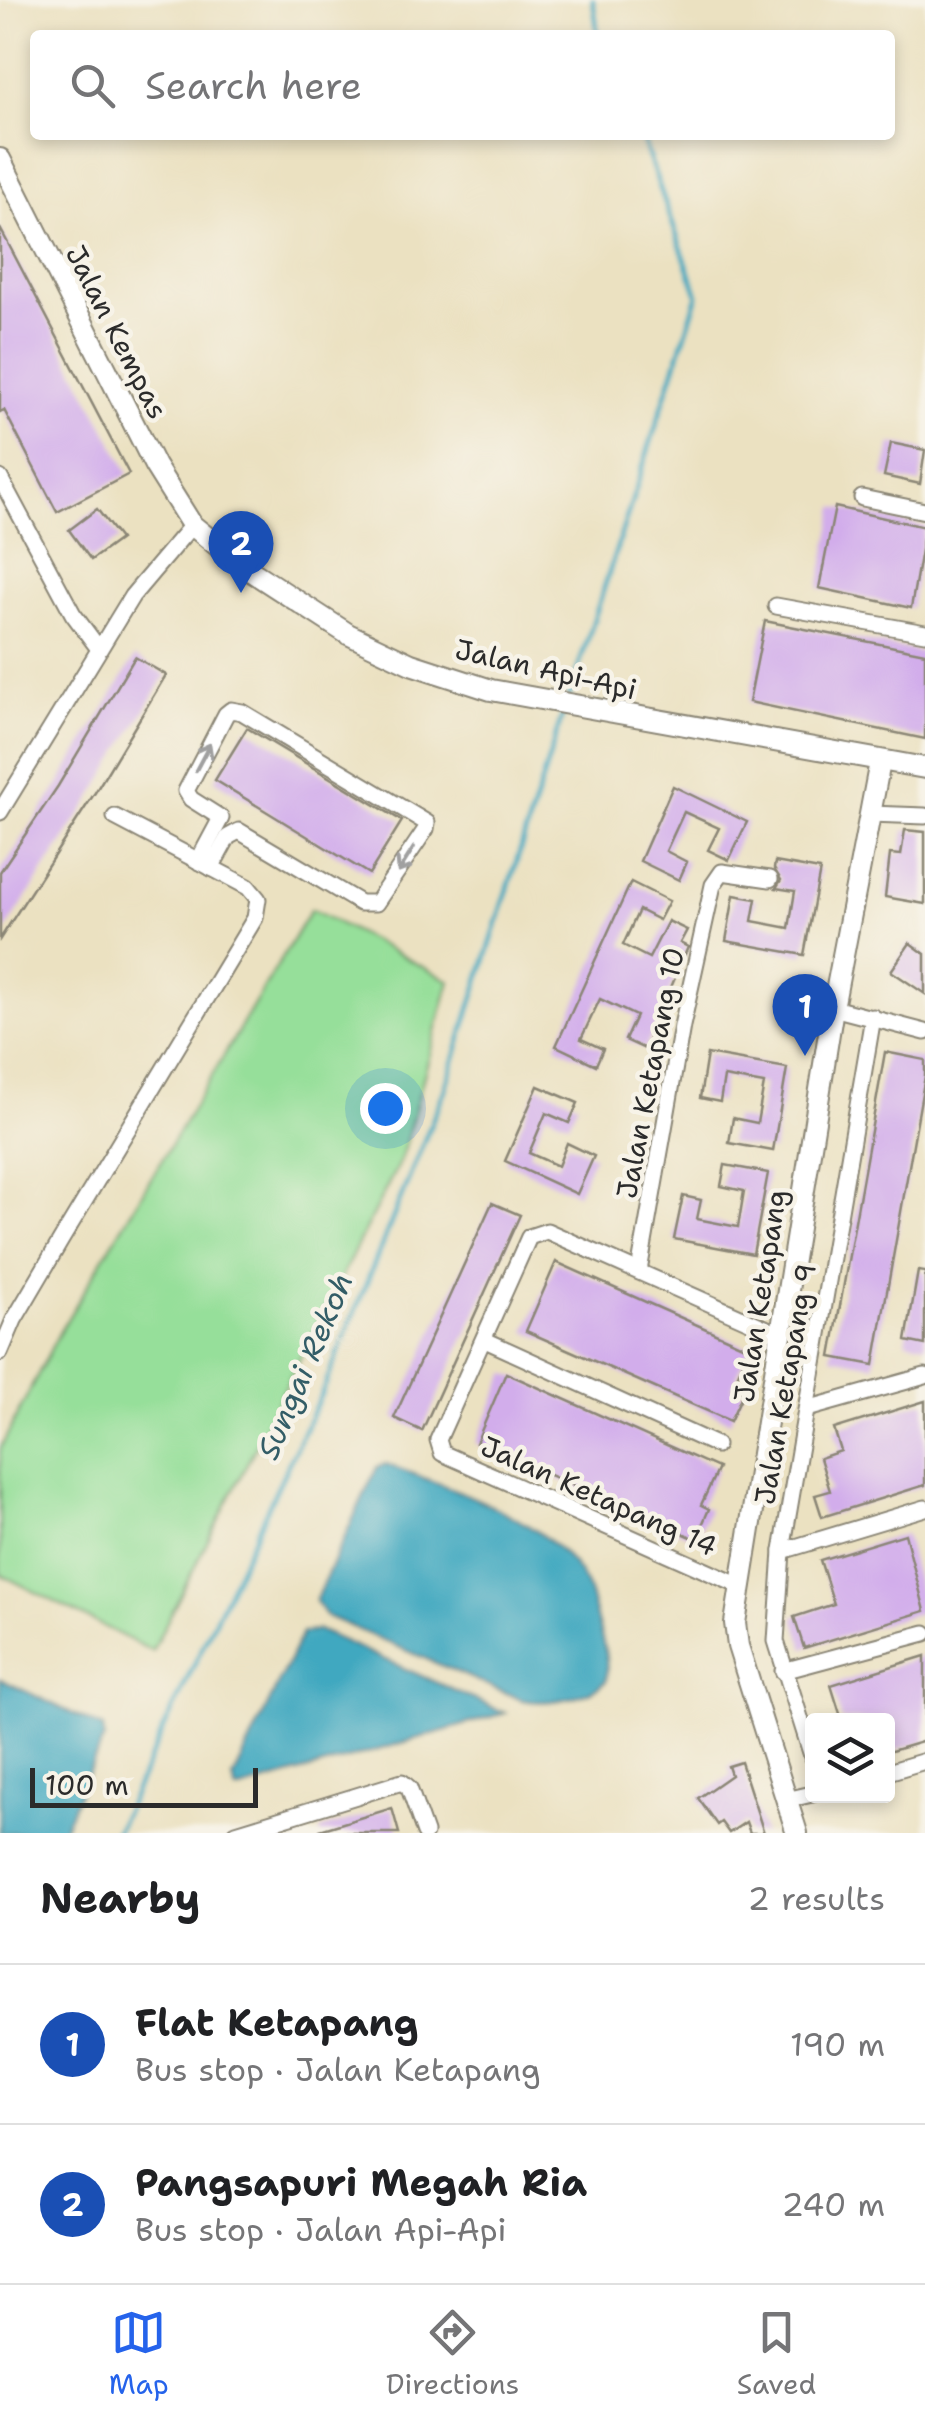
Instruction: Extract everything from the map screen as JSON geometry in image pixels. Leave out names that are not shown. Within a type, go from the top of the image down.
[{"type":"street","name":"Jalan Kempas","points":[[0,161],[6,192],[155,466],[192,525]]},
{"type":"street","points":[[0,478],[73,614],[99,649]]},
{"type":"street","points":[[862,498],[925,512]]},
{"type":"street","points":[[0,812],[151,570],[192,525]]},
{"type":"street","name":"Jalan Api-Api","points":[[192,525],[240,564],[348,634],[411,664],[491,690],[925,768]]},
{"type":"street","points":[[776,606],[925,634]]},
{"type":"street","points":[[231,710],[257,721],[426,823],[426,830],[376,903],[360,903],[239,831],[205,864],[221,818],[191,800],[186,791],[231,710]]},
{"type":"street","name":"Jalan Ketapang","points":[[796,1833],[738,1646],[735,1622],[832,1008],[880,762]]},
{"type":"street","points":[[870,814],[925,816]]},
{"type":"street","points":[[0,1353],[51,1256],[255,918],[258,899],[248,887],[115,817]]},
{"type":"street","name":"Jalan Ketapang 10","points":[[639,1271],[682,1026],[713,885],[722,872],[770,879]]},
{"type":"street","points":[[832,1008],[925,1032]]},
{"type":"street","name":"Jalan Ketapang 9","points":[[805,1735],[776,1641],[782,1551],[873,1017]]},
{"type":"street","points":[[716,1445],[485,1340],[529,1237],[547,1231],[782,1336]]},
{"type":"street","name":"Jalan Ketapang 14","points":[[485,1340],[438,1440],[442,1453],[740,1586]]},
{"type":"street","points":[[807,1409],[925,1376]]},
{"type":"street","points":[[782,1551],[925,1508]]},
{"type":"street","points":[[784,1671],[925,1634]]},
{"type":"street","points":[[895,1770],[925,1761]]},
{"type":"street","points":[[236,1833],[402,1782],[409,1788],[425,1833]]},
{"type":"street","points":[[786,1800],[805,1796]]},
{"type":"green space","points":[[311,909],[450,981],[401,1159],[152,1651],[0,1574],[0,1449],[59,1333]]},
{"type":"water","points":[[386,1464],[498,1509],[550,1541],[586,1584],[605,1650],[606,1681],[566,1699],[522,1700],[326,1616],[315,1601],[377,1467]]},
{"type":"water","points":[[318,1630],[505,1713],[237,1791],[233,1779],[302,1633]]},
{"type":"water","points":[[0,1679],[103,1728],[104,1738],[61,1833],[0,1833]]},
{"type":"building","points":[[0,228],[129,474],[57,512],[4,410],[0,412]]},
{"type":"building","points":[[891,443],[925,450],[920,484],[884,476]]},
{"type":"building","points":[[835,507],[925,527],[911,608],[819,588]]},
{"type":"building","points":[[97,509],[120,539],[91,560],[69,530]]},
{"type":"building","points":[[765,621],[925,653],[925,739],[749,702]]},
{"type":"building","points":[[135,657],[166,675],[0,939],[0,872],[58,786]]},
{"type":"building","points":[[247,728],[402,821],[369,874],[215,780]]},
{"type":"building","points":[[673,786],[747,822],[729,860],[708,850],[719,828],[684,812],[666,851],[687,862],[679,880],[640,861]]},
{"type":"building","points":[[905,830],[925,832],[925,904],[885,897],[890,854],[901,855]]},
{"type":"building","points":[[775,862],[820,870],[804,955],[726,941],[734,895],[756,899],[752,921],[789,928],[795,891],[776,888],[781,880],[774,869]]},
{"type":"building","points":[[631,882],[669,901],[659,920],[639,910],[623,945],[649,958],[668,921],[687,930],[680,943],[688,947],[645,1049],[625,1040],[636,1016],[600,999],[581,1039],[603,1049],[596,1065],[556,1046]]},
{"type":"building","points":[[910,943],[925,954],[925,994],[891,971]]},
{"type":"building","points":[[885,1052],[925,1060],[925,1076],[874,1365],[831,1357]]},
{"type":"building","points":[[707,1054],[787,1068],[773,1151],[729,1143],[733,1118],[757,1123],[764,1084],[724,1077],[720,1102],[700,1098]]},
{"type":"building","points":[[538,1086],[578,1103],[569,1123],[546,1113],[529,1153],[558,1166],[567,1143],[594,1156],[577,1194],[505,1161]]},
{"type":"building","points":[[725,1165],[768,1173],[753,1254],[674,1239],[683,1196],[701,1200],[697,1219],[738,1227],[744,1191],[721,1186]]},
{"type":"building","points":[[492,1203],[520,1215],[422,1431],[394,1418]]},
{"type":"building","points":[[556,1262],[749,1348],[732,1388],[743,1393],[730,1421],[526,1331]]},
{"type":"building","points":[[918,1271],[925,1272],[925,1345],[906,1341]]},
{"type":"building","points":[[506,1373],[718,1468],[701,1505],[709,1509],[696,1539],[476,1443]]},
{"type":"building","points":[[925,1401],[925,1485],[822,1517],[815,1495],[830,1491],[820,1458],[841,1451],[834,1429]]},
{"type":"building","points":[[905,1534],[925,1611],[804,1648],[794,1617],[834,1604],[820,1560]]},
{"type":"building","points":[[925,1656],[925,1741],[895,1750],[895,1713],[840,1713],[831,1685]]},
{"type":"building","points":[[741,1762],[764,1833],[750,1833],[746,1822],[729,1833],[721,1822],[717,1825],[698,1798],[731,1775],[728,1766]]},
{"type":"building","points":[[392,1808],[399,1833],[320,1833],[320,1830]]},
{"type":"waterway","points":[[593,0],[597,30]]},
{"type":"waterway","points":[[569,697],[698,295],[643,140]]},
{"type":"waterway","name":"Sungai Rekoh","points":[[115,1833],[324,1388],[445,1089],[565,707]]},
{"type":"place","name":"Pangsapuri Megah Ria","points":[[241,593]]},
{"type":"place","name":"Flat Ketapang","points":[[805,1056]]}]
